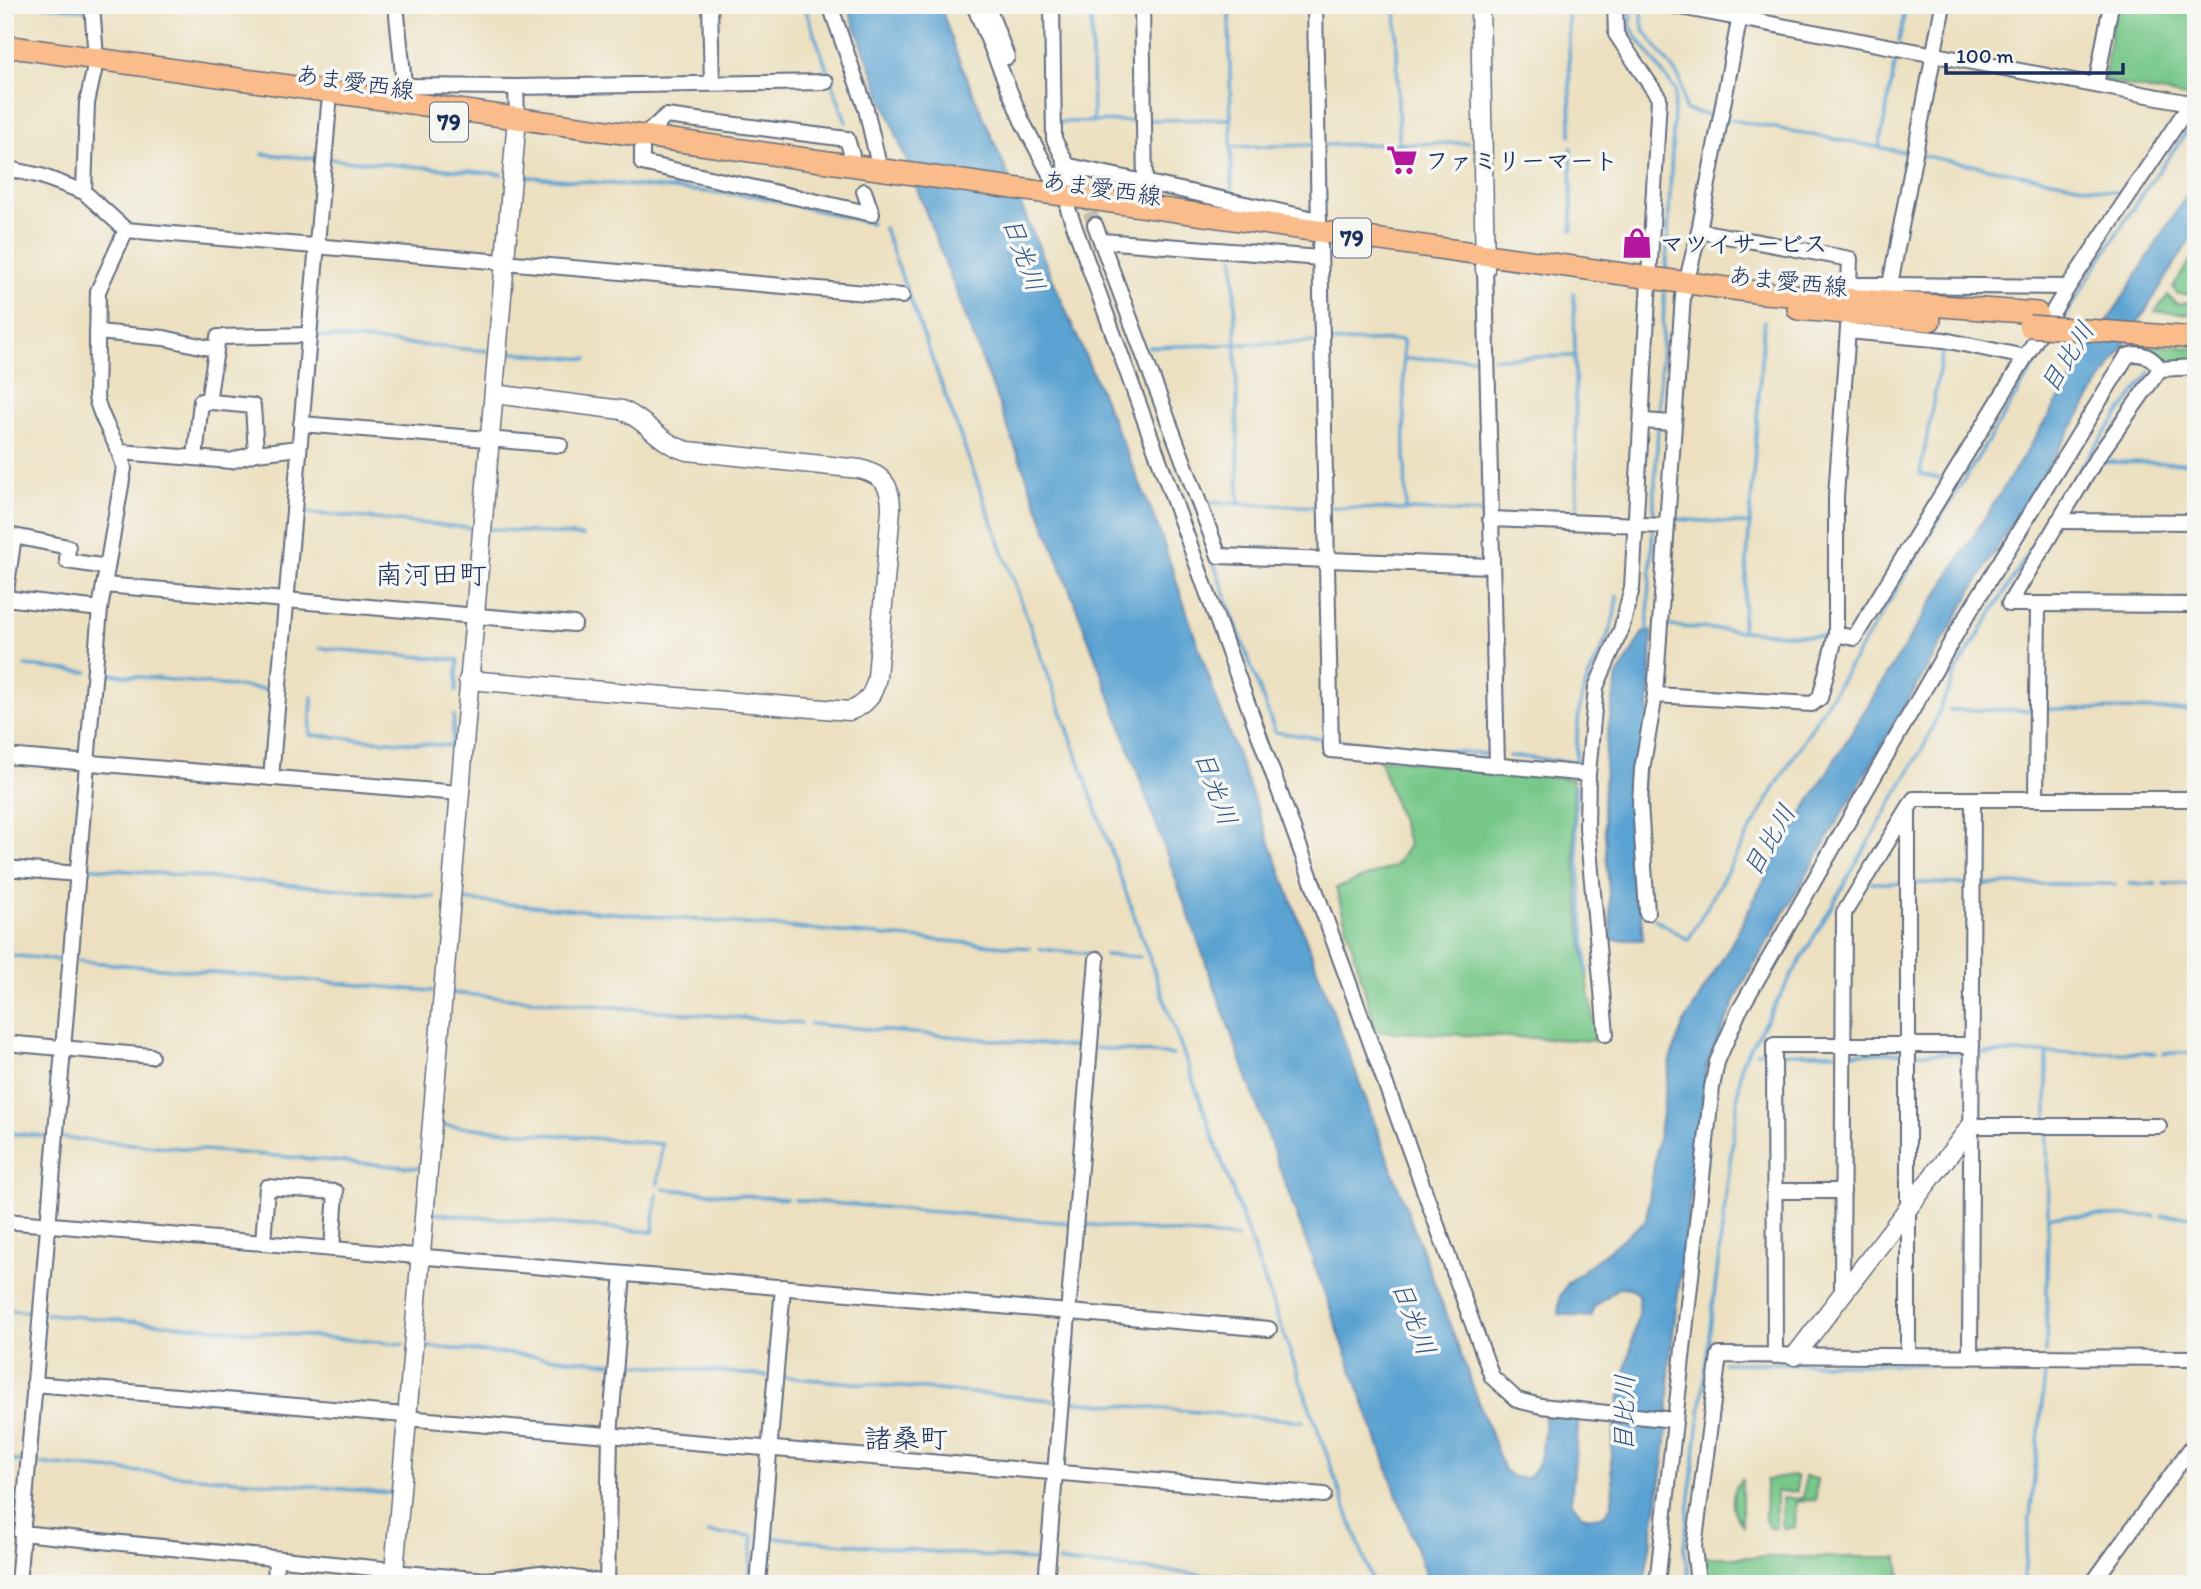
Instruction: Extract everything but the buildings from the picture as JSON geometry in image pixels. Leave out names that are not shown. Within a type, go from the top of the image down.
[{"type":"main road","name":"あま愛西線","points":[[5,46],[329,105],[516,125],[890,183],[888,176],[1061,199],[1485,263],[1666,287],[1849,307],[2145,328],[2196,338]]},
{"type":"main road","name":"あま愛西線","points":[[5,58],[95,64],[405,95],[516,125]]},
{"type":"main road","name":"あま愛西線","points":[[2145,328],[2196,325]]},
{"type":"street","points":[[84,192],[87,103],[95,64],[92,5]]},
{"type":"street","points":[[396,5],[405,95],[516,87],[826,82]]},
{"type":"street","points":[[710,5],[712,83]]},
{"type":"street","points":[[830,5],[888,176]]},
{"type":"street","points":[[974,5],[1022,121],[1061,199],[1079,246],[1492,1377],[1505,1392],[1517,1400],[1541,1406],[1674,1420]]},
{"type":"street","points":[[987,5],[1007,57]]},
{"type":"street","points":[[1052,5],[1054,139],[1065,165],[1061,199]]},
{"type":"street","points":[[1142,5],[1145,183]]},
{"type":"street","points":[[1315,5],[1331,750],[1588,774]]},
{"type":"street","points":[[1480,5],[1497,764]]},
{"type":"street","points":[[1615,5],[1616,34],[1659,98],[1672,422],[1663,526],[1655,695],[1642,769],[1640,803],[1647,913]]},
{"type":"street","points":[[1670,5],[1741,12],[1934,55],[2095,85],[2193,99],[2068,287],[1854,638],[1836,634]]},
{"type":"street","points":[[1890,285],[1943,5]]},
{"type":"street","points":[[2095,85],[2110,5]]},
{"type":"street","points":[[1606,1034],[1587,827],[1588,774],[1596,687],[1629,602],[1639,525],[1643,421],[1666,287],[1699,231],[1741,12]]},
{"type":"street","points":[[393,1575],[494,394],[516,125],[516,87]]},
{"type":"street","points":[[271,778],[329,105]]},
{"type":"street","points":[[852,156],[847,139],[666,116],[643,143],[642,163],[872,214],[864,191]]},
{"type":"street","points":[[1065,165],[1145,183],[1320,239]]},
{"type":"street","points":[[5,169],[41,176],[84,192],[126,230],[902,296]]},
{"type":"street","points":[[1095,225],[1219,556],[1492,566]]},
{"type":"street","points":[[18,1584],[46,1225],[100,609],[124,468],[121,452],[99,412],[96,397],[97,291],[126,230]]},
{"type":"street","points":[[1655,695],[1812,704],[1820,698],[1836,634],[1836,496],[1850,260],[1699,231]]},
{"type":"street","points":[[1102,242],[1320,239]]},
{"type":"street","points":[[1849,307],[1890,285],[2068,287]]},
{"type":"street","points":[[1849,307],[1944,340],[2025,357]]},
{"type":"street","points":[[97,332],[164,338],[214,349]]},
{"type":"street","points":[[208,402],[215,339],[221,336],[309,335]]},
{"type":"street","points":[[1657,1584],[1712,1087],[1717,1062],[1739,1011],[1960,627],[2127,356],[2134,354],[2149,357],[2160,369]]},
{"type":"street","points":[[2160,369],[2196,367]]},
{"type":"street","points":[[2160,369],[2096,459],[2009,604],[2196,605]]},
{"type":"street","points":[[468,680],[849,711],[860,708],[869,699],[877,677],[891,509],[889,488],[884,479],[860,470],[688,451],[667,444],[635,415],[622,410],[494,394]]},
{"type":"street","points":[[195,458],[201,401],[253,406],[257,453]]},
{"type":"street","points":[[1643,421],[1672,422]]},
{"type":"street","points":[[302,424],[560,445]]},
{"type":"street","points":[[121,452],[231,461],[257,453],[299,448]]},
{"type":"street","points":[[1490,519],[1663,526]]},
{"type":"street","points":[[2058,521],[2196,522]]},
{"type":"street","points":[[100,609],[5,597],[14,536],[68,547],[67,561],[107,567]]},
{"type":"street","points":[[104,585],[574,624]]},
{"type":"street","points":[[2036,799],[2038,604]]},
{"type":"street","points":[[5,756],[459,793]]},
{"type":"street","points":[[1842,1294],[1844,913],[1914,799],[2196,799]]},
{"type":"street","points":[[1970,1357],[1973,799]]},
{"type":"street","points":[[1908,808],[1908,1356]]},
{"type":"street","points":[[5,868],[78,874]]},
{"type":"street","points":[[1046,1584],[1097,959]]},
{"type":"street","points":[[5,1043],[151,1056]]},
{"type":"street","points":[[1775,1356],[1774,1045],[1972,1045]]},
{"type":"street","points":[[1795,1356],[1971,1126]]},
{"type":"street","points":[[1971,1126],[2158,1126]]},
{"type":"street","points":[[263,1243],[267,1187],[336,1192],[331,1249]]},
{"type":"street","points":[[1774,1191],[1843,1191]]},
{"type":"street","points":[[5,1221],[1269,1329]]},
{"type":"street","points":[[21,1533],[393,1575],[486,1580],[540,1573],[609,1583],[610,1436],[623,1274]]},
{"type":"street","points":[[758,1584],[783,1287]]},
{"type":"street","points":[[1698,1584],[1694,1547],[1720,1355],[2196,1358]]},
{"type":"street","points":[[34,1384],[769,1451],[1324,1495]]},
{"type":"street","points":[[2092,1584],[2196,1441]]},
{"type":"street","points":[[275,1584],[276,1560]]},
{"type":"green space","points":[[2115,5],[2196,5],[2196,87],[2185,97],[2104,81]]},
{"type":"green space","points":[[2196,251],[2196,294],[2177,294],[2173,287]]},
{"type":"green space","points":[[2168,295],[2177,304],[2196,302],[2196,314],[2155,312]]},
{"type":"green space","points":[[2132,344],[2196,348],[2196,362],[2168,362],[2126,354]]},
{"type":"green space","points":[[1379,758],[1573,779],[1579,910],[1597,1041],[1376,1031],[1336,888],[1395,866],[1409,845]]},
{"type":"green space","points":[[1794,1476],[1797,1478],[1797,1491],[1776,1492],[1776,1527],[1770,1528],[1765,1520],[1766,1480]]},
{"type":"green space","points":[[1805,1476],[1817,1479],[1816,1500],[1796,1501],[1795,1527],[1785,1529],[1782,1527],[1782,1498],[1803,1498]]},
{"type":"green space","points":[[1741,1479],[1742,1525],[1735,1514],[1733,1502]]},
{"type":"green space","points":[[1697,1557],[1898,1557],[1901,1584],[1701,1584]]},
{"type":"water","points":[[847,5],[940,5],[957,55],[1157,524],[1216,698],[1504,1470],[1514,1477],[1527,1478],[1533,1472],[1542,1449],[1545,1414],[1579,1417],[1571,1501],[1582,1515],[1590,1517],[1605,1514],[1612,1502],[1613,1439],[1639,1309],[1638,1295],[1630,1288],[1619,1287],[1593,1308],[1591,1317],[1558,1314],[1560,1296],[1568,1283],[1646,1220],[1670,1060],[1683,1025],[1730,946],[1782,846],[2196,180],[2196,230],[2004,536],[1741,987],[1707,1065],[1669,1365],[1665,1448],[1644,1584],[1429,1584],[1110,696]]},
{"type":"water","points":[[1644,631],[1652,631],[1637,857],[1643,940],[1612,940],[1603,804],[1606,742],[1617,677]]},
{"type":"waterway","points":[[38,5],[87,10]]},
{"type":"waterway","points":[[804,5],[846,122]]},
{"type":"waterway","points":[[1091,5],[1093,121]]},
{"type":"waterway","points":[[1229,5],[1232,196]]},
{"type":"waterway","points":[[1396,5],[1399,143]]},
{"type":"waterway","points":[[1568,5],[1571,135]]},
{"type":"waterway","points":[[1632,5],[1630,25],[1675,90],[1666,273]]},
{"type":"waterway","points":[[1641,5],[1643,29],[1680,79],[1685,110],[1711,116]]},
{"type":"waterway","points":[[1899,41],[1906,5]]},
{"type":"waterway","points":[[1879,148],[1897,55]]},
{"type":"waterway","points":[[1148,120],[1230,119]]},
{"type":"waterway","points":[[1727,119],[1909,153]]},
{"type":"waterway","name":"目比川","points":[[2063,319],[2140,197],[2196,119]]},
{"type":"waterway","points":[[1059,122],[1140,121]]},
{"type":"waterway","points":[[1323,145],[1468,143]]},
{"type":"waterway","points":[[1231,147],[1313,145]]},
{"type":"waterway","points":[[1571,148],[1572,230]]},
{"type":"waterway","points":[[263,154],[319,159]]},
{"type":"waterway","points":[[1919,155],[2121,193]]},
{"type":"waterway","points":[[330,159],[501,174]]},
{"type":"waterway","points":[[520,176],[755,196],[871,223]]},
{"type":"waterway","points":[[884,228],[1054,691],[1373,1584]]},
{"type":"waterway","points":[[1234,257],[1239,503]]},
{"type":"waterway","points":[[1658,419],[1665,287]]},
{"type":"waterway","points":[[1574,293],[1577,516]]},
{"type":"waterway","points":[[1764,321],[1742,631],[1830,637]]},
{"type":"waterway","name":"目比川","points":[[1655,919],[1688,940],[1774,789],[2053,335]]},
{"type":"waterway","points":[[314,336],[488,351]]},
{"type":"waterway","points":[[1328,342],[1403,340],[1406,510]]},
{"type":"waterway","points":[[1148,347],[1318,342]]},
{"type":"waterway","points":[[1943,349],[1920,474],[1943,479]]},
{"type":"waterway","points":[[504,352],[587,359]]},
{"type":"waterway","points":[[1493,358],[1575,356]]},
{"type":"waterway","points":[[1403,359],[1481,358]]},
{"type":"waterway","points":[[1690,1584],[1684,1547],[1742,1062],[1925,744],[1957,670],[2084,462],[2150,372]]},
{"type":"waterway","points":[[1653,521],[1658,427]]},
{"type":"waterway","points":[[2101,462],[2196,463]]},
{"type":"waterway","points":[[1204,502],[1320,507]]},
{"type":"waterway","points":[[1331,507],[1484,513]]},
{"type":"waterway","points":[[299,512],[472,528]]},
{"type":"waterway","points":[[1674,519],[1750,524]]},
{"type":"waterway","points":[[1647,636],[1653,528]]},
{"type":"waterway","points":[[490,529],[583,536]]},
{"type":"waterway","points":[[1214,564],[1275,732],[1326,739]]},
{"type":"waterway","points":[[104,642],[110,595]]},
{"type":"waterway","points":[[1509,756],[1576,762],[1583,694],[1610,630],[1617,596]]},
{"type":"waterway","points":[[1668,626],[1742,631]]},
{"type":"waterway","points":[[320,648],[458,660],[456,691]]},
{"type":"waterway","points":[[25,666],[88,672]]},
{"type":"waterway","points":[[101,670],[100,673],[272,690]]},
{"type":"waterway","points":[[312,697],[310,735],[452,746],[454,716]]},
{"type":"waterway","points":[[2043,709],[2196,710]]},
{"type":"waterway","points":[[1949,710],[2033,710]]},
{"type":"waterway","points":[[1337,740],[1486,754]]},
{"type":"waterway","points":[[1576,786],[1575,816],[1587,974]]},
{"type":"waterway","points":[[5,861],[72,866]]},
{"type":"waterway","points":[[84,867],[434,897]]},
{"type":"waterway","points":[[1871,883],[1902,883]]},
{"type":"waterway","points":[[1915,883],[1965,884]]},
{"type":"waterway","points":[[1980,884],[2115,884]]},
{"type":"waterway","points":[[2129,884],[2156,884]]},
{"type":"waterway","points":[[2164,884],[2196,884]]},
{"type":"waterway","points":[[462,900],[1029,948]]},
{"type":"waterway","points":[[1040,949],[1092,954]]},
{"type":"waterway","points":[[5,955],[62,960]]},
{"type":"waterway","points":[[1105,955],[1140,957]]},
{"type":"waterway","points":[[78,961],[432,991]]},
{"type":"waterway","points":[[451,993],[801,1023]]},
{"type":"waterway","points":[[810,1024],[1087,1048]]},
{"type":"waterway","points":[[1095,1048],[1173,1055]]},
{"type":"waterway","points":[[1756,1052],[1767,1052]]},
{"type":"waterway","points":[[1783,1053],[1835,1053]]},
{"type":"waterway","points":[[1852,1053],[1900,1053]]},
{"type":"waterway","points":[[1916,1053],[1962,1054]]},
{"type":"waterway","points":[[1980,1053],[2156,1053]]},
{"type":"waterway","points":[[2047,1053],[2047,1121]]},
{"type":"waterway","points":[[2164,1053],[2196,1053]]},
{"type":"waterway","points":[[439,1125],[662,1144],[658,1184]]},
{"type":"waterway","points":[[2047,1130],[2048,1216]]},
{"type":"waterway","points":[[5,1133],[46,1136]]},
{"type":"waterway","points":[[62,1138],[418,1168]]},
{"type":"waterway","points":[[664,1189],[786,1199]]},
{"type":"waterway","points":[[432,1210],[432,1213],[653,1232],[657,1194]]},
{"type":"waterway","points":[[795,1200],[1070,1223]]},
{"type":"waterway","points":[[2046,1352],[2048,1216],[2155,1216]]},
{"type":"waterway","points":[[2162,1216],[2196,1216]]},
{"type":"waterway","points":[[1080,1224],[1237,1238]]},
{"type":"waterway","points":[[5,1310],[34,1312]]},
{"type":"waterway","points":[[46,1314],[403,1344]]},
{"type":"waterway","points":[[420,1346],[612,1363]]},
{"type":"waterway","points":[[620,1363],[768,1376]]},
{"type":"waterway","points":[[1724,1363],[2046,1365],[2023,1584]]},
{"type":"waterway","points":[[783,1377],[1054,1400]]},
{"type":"waterway","points":[[1070,1401],[1303,1421]]},
{"type":"waterway","points":[[5,1460],[22,1461]]},
{"type":"waterway","points":[[33,1463],[391,1493]]},
{"type":"waterway","points":[[708,1533],[753,1536],[749,1584]]},
{"type":"waterway","points":[[769,1537],[1041,1561]]},
{"type":"waterway","points":[[1058,1562],[1313,1584]]},
{"type":"tunnel","points":[[1081,193],[1095,225]]},
{"type":"place","name":"ファミリーマート","points":[[1402,160]]},
{"type":"place","name":"マツイサービス","points":[[1637,243]]},
{"type":"district","name":"南河田町","points":[[431,574]]},
{"type":"district","name":"諸桑町","points":[[906,1438]]},
{"type":"water label","name":"日光川","points":[[1024,254]]},
{"type":"water label","name":"日光川","points":[[1216,788]]},
{"type":"water label","name":"日光川","points":[[1414,1318]]}]
